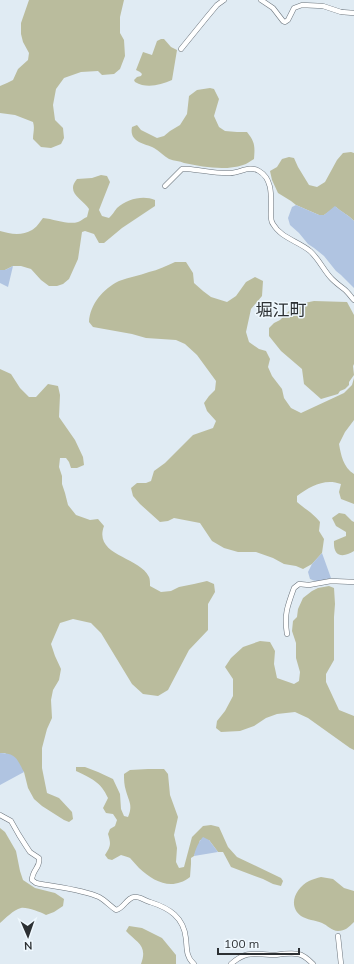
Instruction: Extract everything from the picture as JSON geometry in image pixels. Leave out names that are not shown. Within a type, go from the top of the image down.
[{"type":"street","points":[[181,49],[217,5],[224,0]]},
{"type":"street","points":[[262,0],[273,8],[285,22],[288,20],[294,8],[302,5],[323,6],[341,12],[354,13]]},
{"type":"street","points":[[165,186],[182,169],[229,173],[248,169],[259,171],[265,175],[268,180],[270,188],[271,217],[276,229],[311,251],[332,279],[354,300]]},
{"type":"street","points":[[287,634],[285,618],[286,611],[296,585],[331,581],[354,582]]},
{"type":"street","points":[[0,815],[11,820],[18,835],[30,852],[39,858],[39,864],[32,874],[33,882],[96,896],[116,910],[121,908],[134,897],[160,905],[176,915],[182,924],[187,955],[194,964]]},
{"type":"street","points":[[338,936],[342,964]]},
{"type":"street","points":[[231,964],[238,958],[245,955],[258,953],[273,955],[298,954],[314,964]]},
{"type":"green space","points":[[29,0],[124,0],[120,17],[120,33],[124,40],[125,56],[120,69],[114,74],[102,75],[98,71],[81,72],[64,78],[56,89],[53,105],[55,120],[63,128],[64,138],[61,144],[51,148],[41,147],[33,139],[33,122],[15,115],[0,113],[0,86],[13,80],[18,69],[28,60],[29,53],[23,42],[21,23]]},
{"type":"green space","points":[[164,39],[171,47],[177,50],[172,80],[158,85],[149,86],[135,82],[134,80],[142,74],[136,70],[143,52],[152,55],[157,41]]},
{"type":"green space","points":[[210,88],[214,89],[219,99],[214,116],[219,127],[225,131],[247,132],[254,144],[254,159],[244,165],[236,167],[206,167],[169,159],[154,148],[141,143],[133,136],[132,127],[137,125],[141,130],[157,138],[164,136],[180,125],[187,114],[189,96],[197,90]]},
{"type":"green space","points":[[343,153],[354,153],[354,221],[336,207],[324,215],[319,215],[296,205],[278,193],[272,180],[270,171],[277,167],[282,159],[289,157],[294,158],[309,185],[317,187],[325,182],[337,160]]},
{"type":"green space","points":[[101,175],[107,176],[110,182],[99,210],[102,216],[109,218],[117,208],[125,202],[140,198],[155,200],[155,206],[122,228],[104,243],[99,243],[94,234],[85,231],[82,232],[78,259],[69,279],[63,284],[49,286],[31,269],[21,266],[13,266],[5,270],[0,270],[0,231],[12,234],[28,232],[38,225],[43,218],[70,223],[80,221],[87,217],[89,209],[76,196],[73,188],[74,184],[77,179],[92,178]]},
{"type":"green space","points":[[175,262],[186,262],[193,273],[194,283],[211,297],[227,302],[236,296],[246,282],[255,277],[263,281],[262,296],[251,309],[246,332],[249,342],[259,349],[266,351],[270,359],[268,367],[272,376],[282,389],[284,398],[291,408],[301,413],[344,393],[352,385],[354,378],[354,420],[345,432],[339,444],[347,468],[354,474],[354,504],[341,499],[339,492],[341,484],[335,482],[312,486],[297,496],[297,502],[320,522],[319,531],[324,539],[322,553],[312,564],[303,569],[284,564],[256,552],[238,552],[224,548],[212,541],[200,523],[174,518],[168,521],[160,522],[133,496],[131,488],[137,483],[146,483],[151,481],[154,471],[165,463],[193,435],[213,428],[216,421],[207,411],[204,403],[215,390],[216,381],[197,355],[185,344],[176,340],[146,338],[93,327],[89,322],[90,315],[98,298],[113,284]]},
{"type":"green space","points":[[314,301],[347,302],[354,315],[354,375],[349,382],[349,385],[345,389],[340,391],[338,394],[321,399],[304,384],[302,369],[281,351],[269,336],[269,328],[280,320],[295,305]]},
{"type":"green space","points":[[0,369],[11,374],[20,388],[29,397],[36,397],[48,384],[58,386],[60,395],[59,417],[75,440],[83,457],[84,465],[77,468],[71,468],[66,458],[60,458],[59,467],[62,476],[62,484],[68,505],[76,515],[90,520],[98,519],[104,526],[102,536],[105,544],[111,550],[144,570],[149,578],[150,586],[161,592],[171,591],[179,587],[207,581],[214,584],[215,592],[208,604],[208,630],[189,650],[168,690],[158,696],[143,694],[132,684],[101,633],[91,623],[73,619],[60,623],[51,644],[61,669],[59,680],[53,690],[51,700],[52,718],[47,729],[42,748],[42,768],[47,793],[59,798],[72,812],[73,819],[69,822],[42,806],[34,799],[28,788],[24,772],[5,753],[0,753]]},
{"type":"green space","points":[[339,513],[345,514],[354,522],[354,551],[346,555],[340,555],[337,553],[334,546],[334,541],[346,536],[346,532],[336,526],[332,518]]},
{"type":"green space","points":[[329,586],[334,588],[334,660],[326,674],[326,682],[339,710],[354,716],[354,750],[308,718],[295,712],[277,714],[266,718],[254,726],[240,731],[221,732],[216,728],[217,721],[225,711],[233,696],[233,679],[225,667],[231,658],[243,647],[260,641],[270,642],[275,651],[274,664],[277,678],[294,684],[299,681],[300,672],[296,658],[296,643],[292,631],[293,621],[297,617],[298,609],[303,598],[318,588]]},
{"type":"green space","points":[[76,767],[85,767],[113,779],[120,794],[121,809],[124,816],[128,817],[130,806],[125,787],[124,774],[130,770],[164,769],[168,774],[170,795],[178,817],[174,835],[177,848],[176,862],[179,868],[184,867],[192,837],[203,826],[211,825],[219,827],[228,847],[237,857],[281,878],[283,881],[281,886],[231,867],[223,852],[218,852],[209,840],[200,840],[194,856],[191,858],[190,877],[177,883],[170,884],[157,881],[145,873],[128,857],[121,855],[112,860],[108,859],[105,855],[110,845],[108,834],[110,829],[115,826],[117,820],[113,814],[106,813],[103,808],[108,798],[99,784],[91,778],[76,771]]},
{"type":"green space","points":[[0,828],[5,832],[16,851],[23,880],[35,888],[55,893],[64,899],[63,906],[46,915],[30,909],[21,908],[12,912],[0,923]]},
{"type":"green space","points":[[321,877],[333,879],[344,888],[354,891],[354,922],[349,927],[336,931],[322,923],[303,917],[297,912],[294,902],[297,892],[304,884]]},
{"type":"green space","points":[[129,926],[142,928],[162,938],[176,955],[176,964],[141,964],[143,958],[142,948],[126,931]]},
{"type":"water","points":[[296,205],[319,215],[324,215],[335,206],[354,221],[354,288],[336,271],[324,256],[308,244],[290,225],[288,218],[292,207]]},
{"type":"water","points":[[13,266],[8,287],[0,283],[0,270],[5,270]]},
{"type":"water","points":[[322,553],[331,578],[320,581],[310,579],[308,572],[312,564]]},
{"type":"water","points":[[0,753],[10,754],[13,756],[20,764],[24,772],[0,785]]},
{"type":"water","points":[[203,837],[209,840],[218,852],[194,856],[197,846]]},
{"type":"district","name":"堀江町","points":[[281,310]]}]
